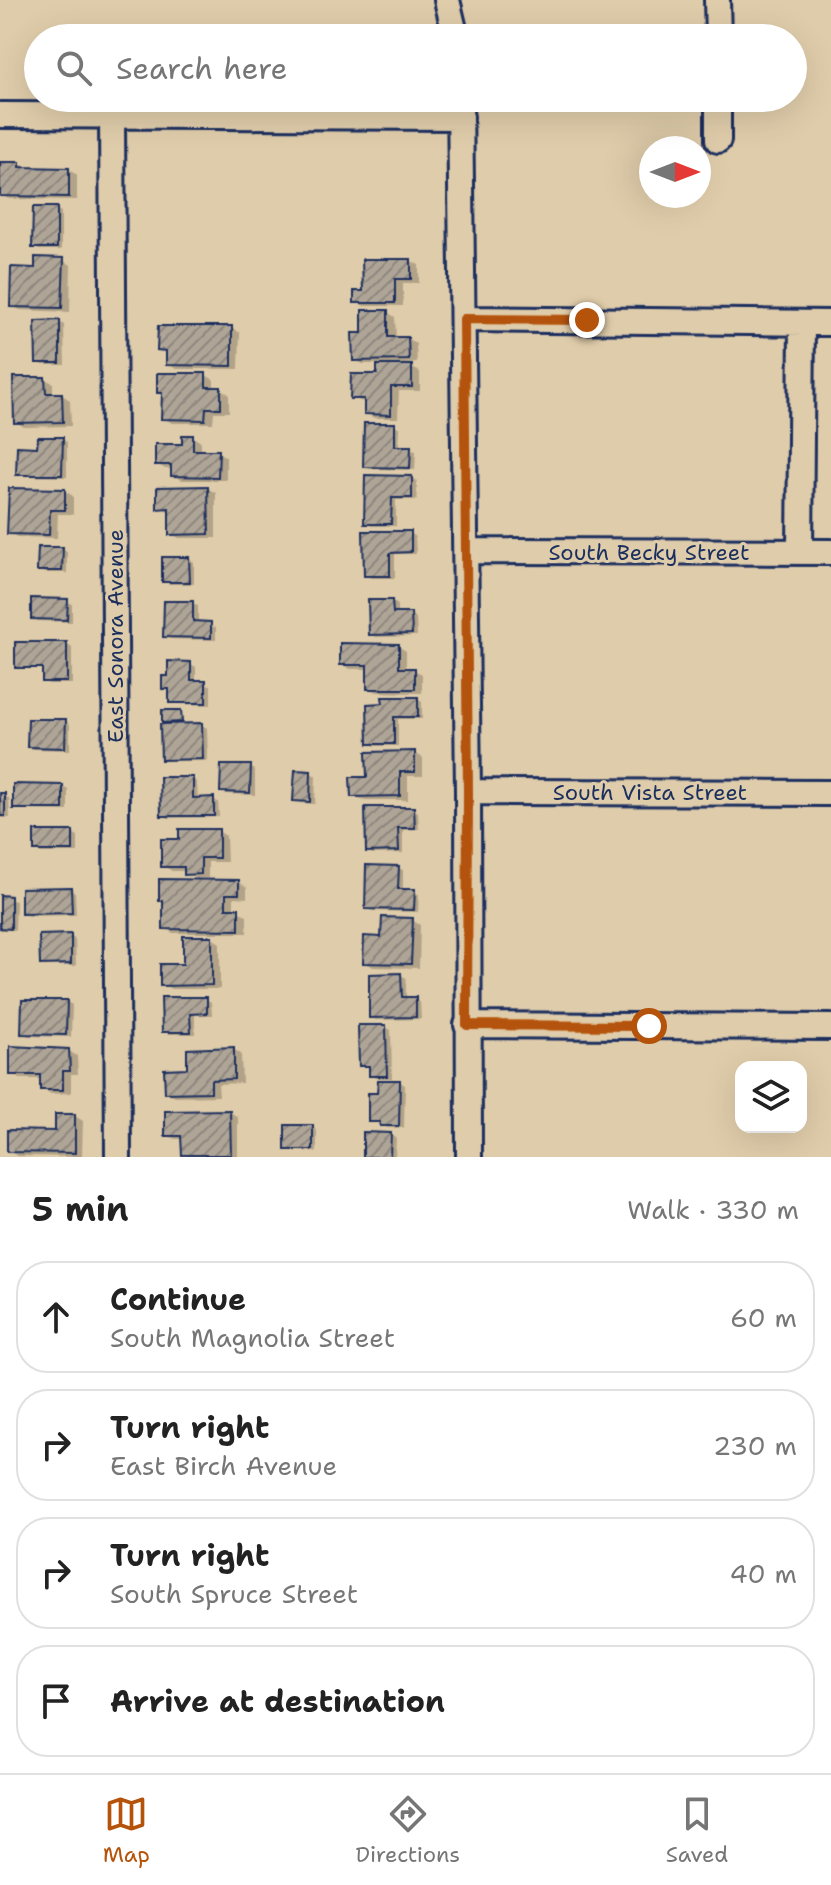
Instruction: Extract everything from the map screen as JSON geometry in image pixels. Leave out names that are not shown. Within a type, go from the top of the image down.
[{"type":"street","points":[[447,0],[453,24]]},
{"type":"street","points":[[717,0],[718,24]]},
{"type":"street","points":[[0,115],[261,112]]},
{"type":"street","points":[[460,112],[469,1157]]},
{"type":"street","points":[[718,112],[718,140]]},
{"type":"street","name":"East Sonora Avenue","points":[[112,115],[118,1157]]},
{"type":"street","points":[[464,319],[831,323]]},
{"type":"street","points":[[800,552],[802,323]]},
{"type":"street","name":"South Becky Street","points":[[466,551],[831,552]]},
{"type":"street","name":"South Vista Street","points":[[468,792],[831,793]]},
{"type":"street","points":[[467,1025],[831,1027]]},
{"type":"building","points":[[0,162],[20,162],[20,167],[69,168],[69,197],[0,196]]},
{"type":"building","points":[[33,207],[57,207],[57,248],[32,248]]},
{"type":"building","points":[[35,257],[64,258],[62,308],[10,307],[11,267],[35,268]]},
{"type":"building","points":[[362,259],[411,259],[411,279],[395,279],[395,303],[354,303],[354,291],[363,291]]},
{"type":"building","points":[[362,310],[388,310],[388,337],[408,337],[409,360],[353,361],[352,333],[362,333]]},
{"type":"building","points":[[60,320],[60,363],[36,363],[35,321]]},
{"type":"building","points":[[158,326],[232,326],[232,366],[166,365],[166,351],[157,350]]},
{"type":"building","points":[[377,365],[412,365],[412,387],[391,387],[391,415],[364,414],[364,399],[350,399],[351,374],[377,374]]},
{"type":"building","points":[[157,373],[206,373],[206,387],[221,387],[221,408],[206,408],[205,420],[161,419],[162,393],[157,393]]},
{"type":"building","points":[[13,377],[45,377],[46,393],[62,393],[63,422],[14,423]]},
{"type":"building","points":[[364,423],[395,423],[395,446],[411,446],[410,468],[363,467]]},
{"type":"building","points":[[182,435],[193,435],[193,450],[219,450],[218,477],[171,476],[171,465],[155,465],[155,444],[182,444]]},
{"type":"building","points":[[38,437],[63,437],[62,475],[16,475],[17,446],[37,447]]},
{"type":"building","points":[[365,475],[412,476],[412,498],[392,498],[391,524],[364,524]]},
{"type":"building","points":[[208,486],[209,534],[169,535],[169,508],[157,509],[157,487]]},
{"type":"building","points":[[9,488],[65,489],[65,510],[50,510],[49,535],[7,534]]},
{"type":"building","points":[[363,531],[411,531],[411,552],[390,553],[390,576],[364,576]]},
{"type":"building","points":[[38,547],[63,547],[62,571],[37,571]]},
{"type":"building","points":[[162,557],[189,557],[190,582],[162,582]]},
{"type":"building","points":[[31,598],[68,599],[67,620],[31,619]]},
{"type":"building","points":[[368,600],[392,600],[393,613],[411,613],[412,634],[369,635]]},
{"type":"building","points":[[164,601],[193,601],[193,621],[211,622],[211,638],[163,637]]},
{"type":"building","points":[[15,642],[67,642],[67,682],[42,682],[42,668],[15,668]]},
{"type":"building","points":[[340,643],[399,644],[399,668],[415,668],[415,689],[367,689],[367,665],[340,665]]},
{"type":"building","points":[[168,661],[191,662],[191,680],[206,680],[206,703],[169,703],[169,689],[162,689],[162,676],[168,676]]},
{"type":"building","points":[[382,697],[418,697],[418,717],[394,717],[394,744],[368,744],[367,704],[383,703]]},
{"type":"building","points":[[162,710],[181,710],[182,722],[162,723]]},
{"type":"building","points":[[28,719],[66,719],[65,748],[27,747]]},
{"type":"building","points":[[202,723],[203,759],[161,760],[160,724]]},
{"type":"building","points":[[415,751],[415,772],[400,772],[400,796],[351,797],[350,777],[367,777],[366,752]]},
{"type":"building","points":[[221,765],[251,765],[250,793],[220,792]]},
{"type":"building","points":[[295,770],[311,771],[310,802],[293,801]]},
{"type":"building","points":[[160,777],[193,777],[193,798],[214,797],[214,816],[161,816]]},
{"type":"building","points":[[13,784],[63,785],[63,809],[13,809]]},
{"type":"building","points":[[0,793],[5,793],[5,816],[0,816]]},
{"type":"building","points":[[365,807],[414,807],[415,828],[398,828],[399,851],[366,852]]},
{"type":"building","points":[[179,829],[219,829],[219,858],[201,858],[201,874],[184,875],[184,867],[161,867],[161,839],[179,839]]},
{"type":"building","points":[[34,831],[73,831],[73,851],[34,851]]},
{"type":"building","points":[[366,865],[399,866],[398,889],[415,889],[414,910],[365,909]]},
{"type":"building","points":[[159,879],[239,880],[239,894],[226,894],[226,908],[239,908],[239,930],[163,929]]},
{"type":"building","points":[[71,887],[72,913],[21,914],[21,888]]},
{"type":"building","points":[[0,895],[11,896],[11,929],[0,928]]},
{"type":"building","points":[[382,917],[413,918],[411,964],[363,963],[364,936],[381,937]]},
{"type":"building","points":[[71,934],[71,964],[40,965],[39,935]]},
{"type":"building","points":[[183,936],[212,936],[212,985],[160,986],[160,964],[183,964]]},
{"type":"building","points":[[401,973],[402,997],[416,997],[416,1017],[369,1018],[369,974]]},
{"type":"building","points":[[161,997],[207,997],[207,1013],[190,1014],[191,1032],[162,1032]]},
{"type":"building","points":[[22,1000],[67,1000],[66,1035],[21,1034]]},
{"type":"building","points":[[358,1025],[386,1025],[387,1076],[369,1076],[369,1066],[359,1066]]},
{"type":"building","points":[[10,1046],[69,1049],[70,1071],[63,1071],[63,1090],[40,1090],[40,1075],[10,1075]]},
{"type":"building","points":[[234,1047],[234,1079],[211,1080],[211,1092],[165,1093],[164,1069],[187,1068],[187,1049]]},
{"type":"building","points":[[378,1080],[400,1080],[399,1126],[380,1126],[380,1122],[368,1122],[368,1093],[377,1093]]},
{"type":"building","points":[[230,1110],[231,1155],[182,1155],[181,1136],[165,1136],[165,1111]]},
{"type":"building","points":[[55,1114],[75,1114],[75,1153],[7,1152],[7,1130],[55,1131]]},
{"type":"building","points":[[285,1125],[313,1125],[313,1150],[285,1150]]},
{"type":"building","points":[[363,1132],[391,1133],[390,1157],[363,1157]]},
{"type":"route","points":[[587,320],[464,319],[467,1025],[649,1026]]}]
